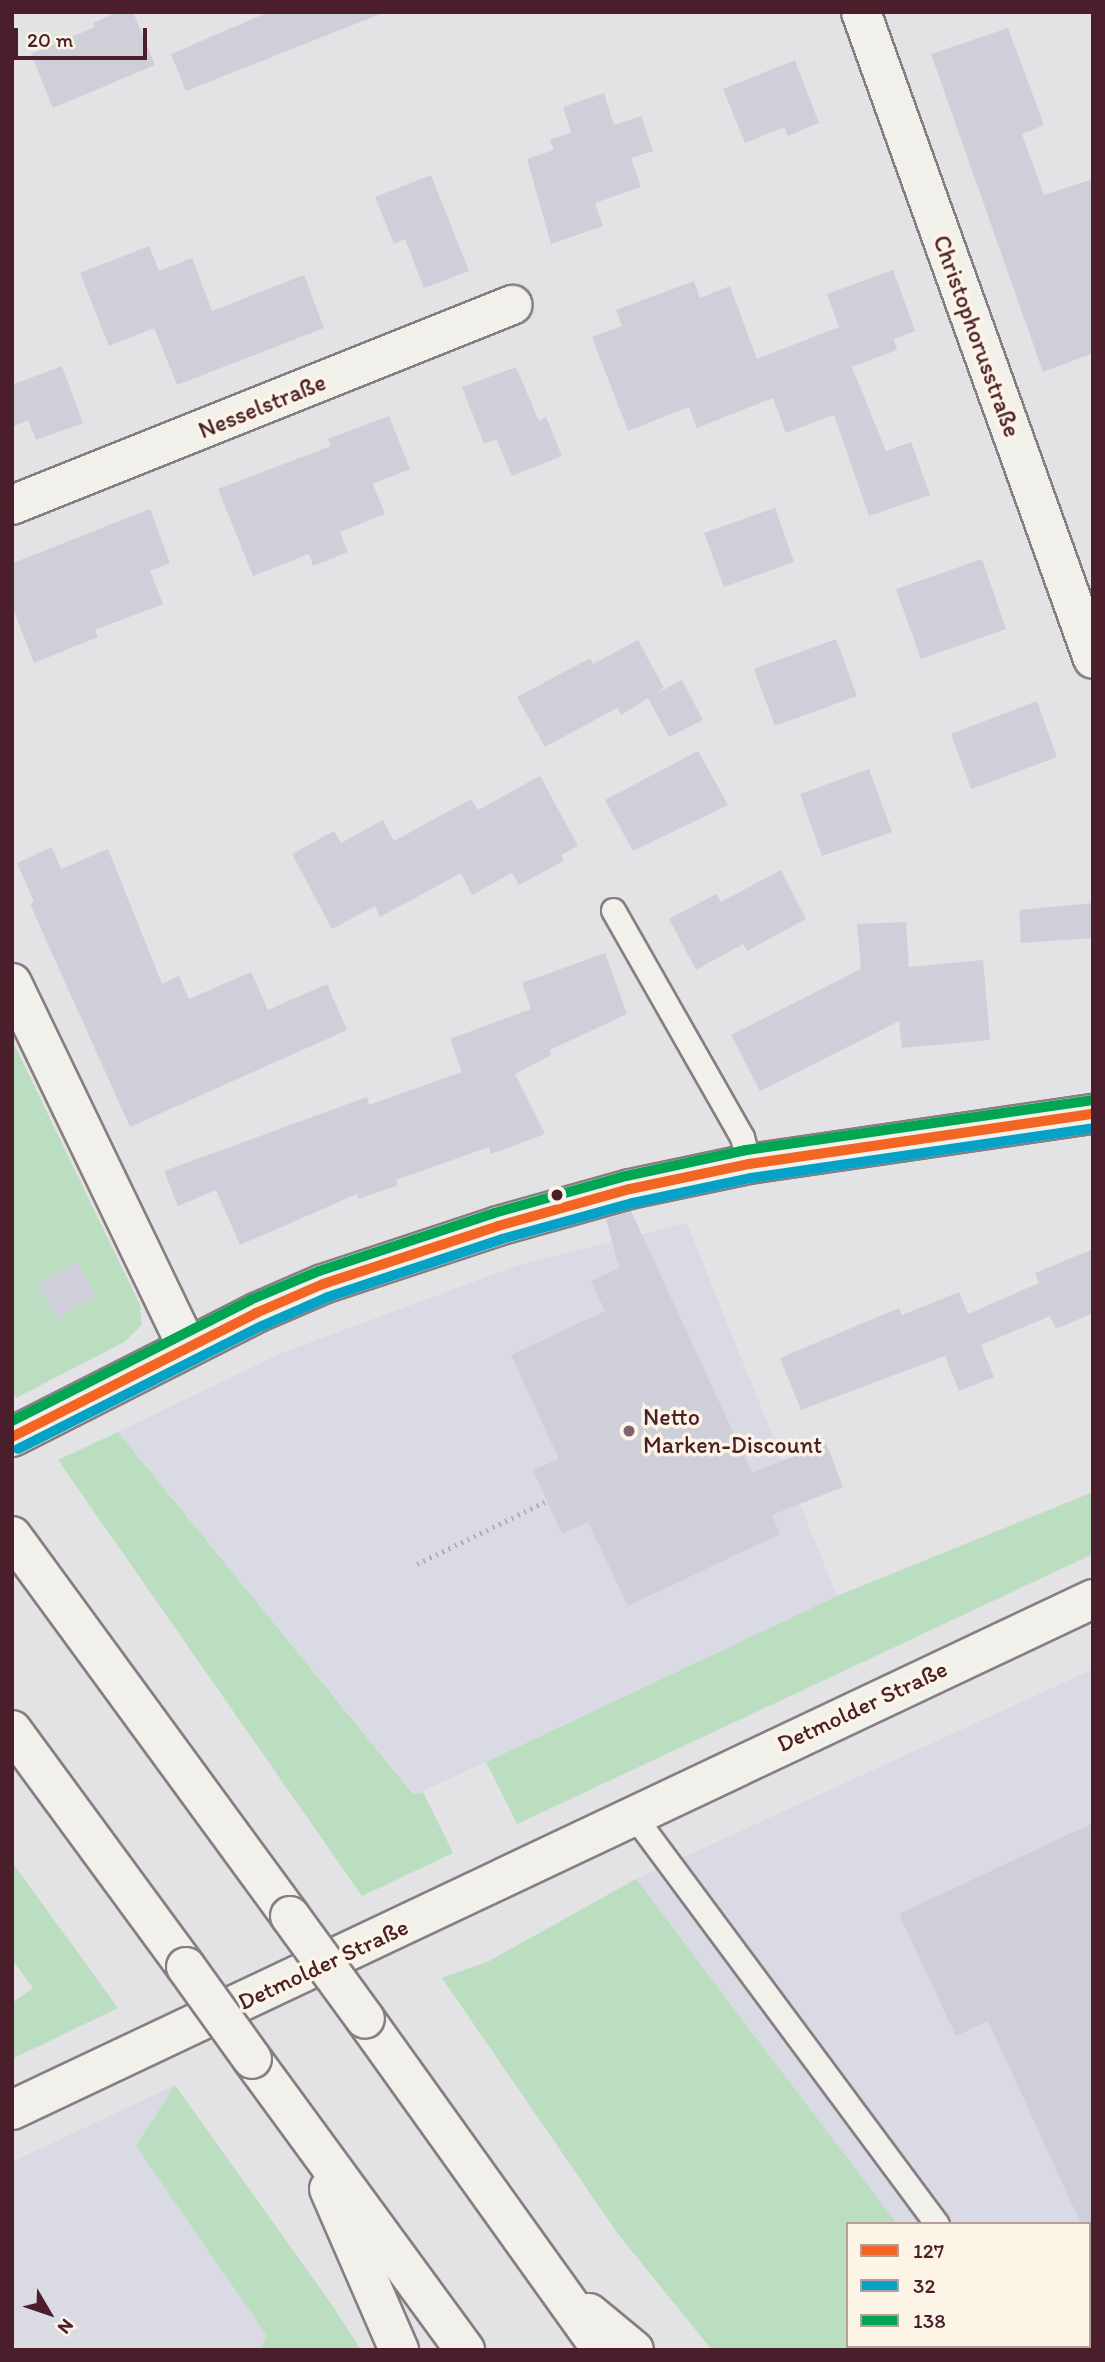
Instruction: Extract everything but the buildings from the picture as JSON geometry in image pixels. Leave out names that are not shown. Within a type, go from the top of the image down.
[{"type":"main road","name":"Christophorusstraße","points":[[861,12],[1093,659]]},
{"type":"main road","name":"Nesselstraße","points":[[12,506],[512,305]]},
{"type":"main road","points":[[12,983],[186,1345]]},
{"type":"main road","points":[[12,1437],[186,1345],[323,1284],[435,1246],[630,1189],[749,1164],[1093,1114]]},
{"type":"main road","points":[[12,1536],[365,2019],[602,2350]]},
{"type":"main road","name":"Detmolder Straße","points":[[12,2110],[1093,1599]]},
{"type":"main road","points":[[12,1730],[465,2350]]},
{"type":"main road","points":[[300,2123],[399,2350]]},
{"type":"main road","points":[[554,2285],[634,2350]]},
{"type":"lane","points":[[613,910],[742,1137],[749,1164]]},
{"type":"lane","points":[[634,1816],[936,2222]]},
{"type":"path","points":[[417,1564],[547,1502]]},
{"type":"shaded area","points":[[687,1223],[837,1596],[415,1795],[118,1432],[279,1354],[519,1265]]},
{"type":"shaded area","points":[[1093,1669],[1093,2350],[990,2348],[1091,2348],[1091,2222],[895,2222],[636,1879]]},
{"type":"shaded area","points":[[175,2085],[136,2146],[267,2336],[259,2350],[12,2350],[12,2162]]},
{"type":"green space","points":[[12,1040],[140,1305],[142,1325],[124,1342],[16,1398],[12,1392]]},
{"type":"green space","points":[[118,1432],[414,1795],[423,1792],[453,1853],[362,1896],[58,1460]]},
{"type":"green space","points":[[1093,1492],[1093,1554],[517,1824],[486,1762],[837,1596]]},
{"type":"green space","points":[[12,1862],[118,2008],[12,2059],[12,2003],[33,1988],[12,1959]]},
{"type":"green space","points":[[636,1879],[895,2222],[846,2222],[846,2348],[992,2350],[712,2350],[618,2234],[442,1978],[489,1961]]},
{"type":"green space","points":[[175,2085],[332,2305],[361,2350],[259,2350],[267,2336],[136,2146]]},
{"type":"transit line","name":"138","points":[[12,1421],[250,1300],[319,1271],[494,1213],[626,1176],[746,1150],[1091,1100]]},
{"type":"transit line","name":"127","points":[[12,1437],[256,1313],[323,1284],[498,1226],[630,1189],[749,1164],[1093,1114]]},
{"type":"transit line","name":"32","points":[[18,1449],[262,1326],[328,1297],[502,1239],[633,1203],[751,1178],[1093,1128]]},
{"type":"place","name":"Netto Marken-Discount","points":[[629,1431]]}]
